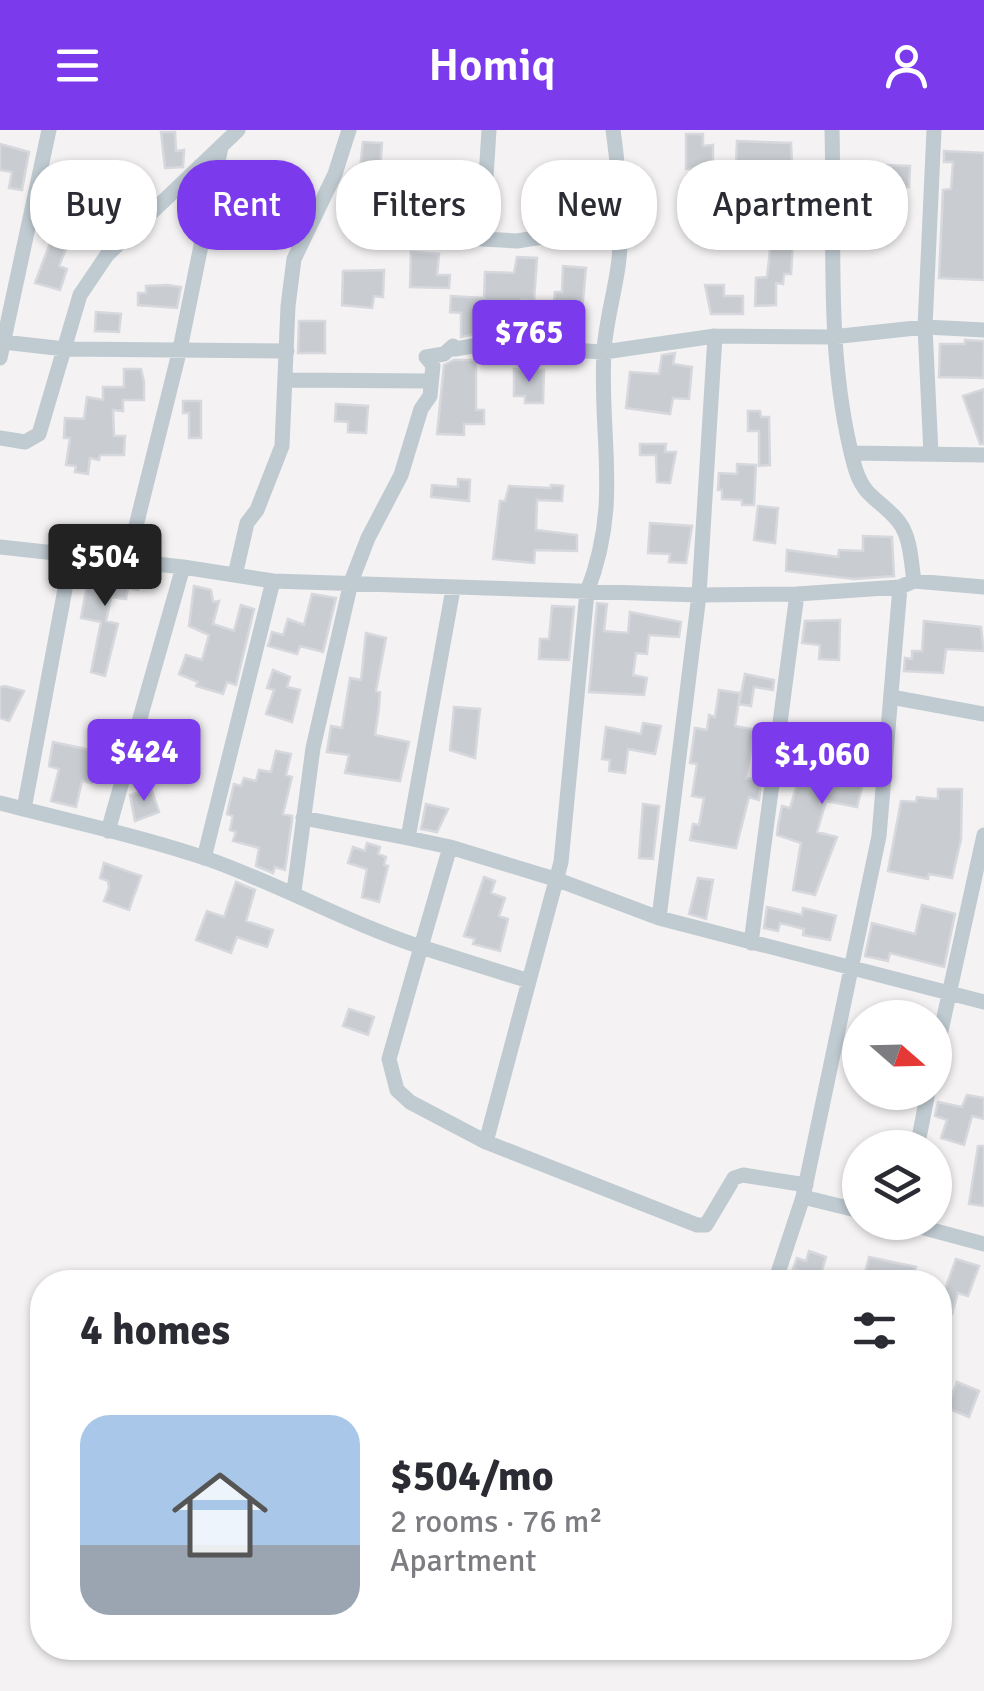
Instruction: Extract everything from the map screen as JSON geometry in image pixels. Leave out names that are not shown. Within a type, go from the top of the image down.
[{"type":"street","points":[[49,130],[2,350],[287,352]]},
{"type":"street","points":[[0,438],[25,442],[39,434],[80,295],[107,255],[238,130]]},
{"type":"street","points":[[235,574],[247,523],[257,510],[282,446],[294,260],[335,174],[350,130]]},
{"type":"street","points":[[489,130],[482,239],[521,241]]},
{"type":"street","points":[[779,1270],[804,1191],[879,836],[891,697],[907,584],[907,536],[899,522],[859,484],[851,453],[832,337],[832,130]]},
{"type":"street","points":[[932,454],[925,327],[934,130]]},
{"type":"street","points":[[617,134],[618,160]]},
{"type":"street","points":[[127,562],[180,349],[222,148]]},
{"type":"street","points":[[486,1142],[558,880],[587,592],[600,560],[608,510],[604,352],[618,250]]},
{"type":"street","points":[[294,892],[313,748],[352,582],[368,538],[401,475],[421,409],[430,396],[432,365],[426,357],[444,354],[453,346],[604,352],[715,336],[832,337],[925,327],[984,330]]},
{"type":"street","points":[[659,918],[699,596],[715,336]]},
{"type":"street","points":[[287,380],[430,382]]},
{"type":"street","points":[[851,453],[984,455]]},
{"type":"street","points":[[0,548],[183,567],[273,582],[699,596],[797,594],[907,584],[984,587]]},
{"type":"street","points":[[24,809],[71,557]]},
{"type":"street","points":[[108,830],[183,567]]},
{"type":"street","points":[[204,858],[273,582]]},
{"type":"street","points":[[408,838],[453,589]]},
{"type":"street","points":[[751,943],[797,594]]},
{"type":"street","points":[[891,697],[984,714]]},
{"type":"street","points":[[0,803],[204,858],[294,892],[353,922],[421,948],[529,981]]},
{"type":"street","points":[[303,818],[450,847],[558,880],[659,918],[984,1002]]},
{"type":"street","points":[[947,1000],[984,835]]},
{"type":"street","points":[[450,847],[389,1059],[397,1090],[410,1102],[486,1142],[697,1225],[712,1218],[734,1178],[743,1175],[842,1205]]},
{"type":"street","points":[[952,1235],[984,1244]]},
{"type":"building","points":[[161,132],[175,132],[176,151],[184,150],[183,160],[177,160],[177,167],[165,168]]},
{"type":"building","points":[[686,134],[703,134],[703,146],[713,145],[713,160],[686,160]]},
{"type":"building","points":[[737,141],[791,143],[792,160],[736,160]]},
{"type":"building","points":[[363,142],[382,143],[381,160],[361,160]]},
{"type":"building","points":[[0,144],[29,152],[22,190],[9,188],[12,172],[0,170]]},
{"type":"building","points":[[944,151],[984,153],[984,280],[939,278],[943,190],[951,189],[953,162],[944,162]]},
{"type":"building","points":[[47,250],[66,250],[59,266],[67,269],[60,290],[35,283]]},
{"type":"building","points":[[770,250],[792,250],[791,274],[784,274],[783,284],[776,283],[776,305],[755,306],[756,278],[767,277]]},
{"type":"building","points":[[411,252],[439,254],[437,275],[450,275],[449,288],[410,287]]},
{"type":"building","points":[[517,257],[537,258],[534,300],[521,299],[520,319],[475,316],[475,334],[461,337],[461,313],[450,312],[451,296],[484,298],[485,272],[514,273]]},
{"type":"building","points":[[563,266],[586,268],[580,333],[551,330],[555,292],[562,292]]},
{"type":"building","points":[[384,270],[383,297],[374,296],[372,308],[342,305],[343,271]]},
{"type":"building","points":[[705,285],[724,285],[724,296],[743,296],[743,314],[711,314]]},
{"type":"building","points":[[146,286],[181,287],[177,308],[138,305],[138,293],[146,293]]},
{"type":"building","points":[[96,312],[121,314],[119,332],[95,331]]},
{"type":"building","points":[[299,321],[325,321],[325,353],[298,353]]},
{"type":"building","points":[[965,340],[984,341],[983,378],[939,377],[940,344],[965,344]]},
{"type":"building","points":[[675,353],[673,364],[692,367],[689,399],[673,398],[670,414],[626,408],[630,372],[659,374],[662,355]]},
{"type":"building","points":[[454,360],[476,360],[476,410],[484,410],[484,424],[464,424],[464,435],[437,434],[444,365]]},
{"type":"building","points":[[124,369],[141,369],[144,400],[123,400],[123,411],[113,410],[114,436],[125,436],[124,455],[90,458],[88,474],[75,472],[76,466],[66,465],[70,438],[64,438],[65,418],[84,419],[87,397],[103,400],[103,387],[124,387]]},
{"type":"building","points":[[514,369],[544,370],[543,403],[525,403],[525,396],[514,396]]},
{"type":"building","points":[[984,389],[984,444],[980,444],[963,396]]},
{"type":"building","points":[[183,401],[201,401],[201,438],[189,438],[189,413],[183,413]]},
{"type":"building","points":[[336,404],[368,406],[366,433],[348,432],[348,422],[335,421]]},
{"type":"building","points":[[748,411],[760,411],[761,417],[769,417],[770,465],[759,466],[759,431],[748,431]]},
{"type":"building","points":[[640,444],[666,444],[665,452],[676,452],[670,483],[657,482],[656,455],[640,455]]},
{"type":"building","points":[[737,464],[756,465],[754,505],[722,499],[722,490],[718,490],[719,473],[737,474]]},
{"type":"building","points":[[458,479],[470,480],[469,501],[431,497],[432,485],[458,487]]},
{"type":"building","points":[[509,486],[563,486],[562,501],[537,500],[536,530],[577,535],[577,551],[535,550],[534,563],[493,559],[500,501],[505,501]]},
{"type":"building","points":[[758,506],[778,508],[775,543],[754,540]]},
{"type":"building","points":[[650,523],[692,526],[686,563],[669,562],[670,554],[648,553]]},
{"type":"building","points":[[863,536],[892,537],[894,576],[854,579],[786,571],[787,550],[838,557],[839,550],[863,551]]},
{"type":"building","points":[[90,568],[140,574],[138,590],[128,588],[126,599],[111,597],[106,621],[118,624],[105,676],[91,672],[101,622],[81,618]]},
{"type":"building","points":[[194,586],[211,590],[213,602],[219,601],[213,624],[234,631],[241,605],[254,609],[236,685],[227,682],[223,694],[196,686],[198,682],[179,674],[186,655],[202,660],[209,635],[189,626]]},
{"type":"building","points":[[312,594],[336,598],[323,652],[300,646],[297,654],[268,646],[272,632],[283,635],[288,619],[304,625]]},
{"type":"building","points":[[597,603],[607,604],[604,631],[628,633],[630,612],[681,622],[679,637],[649,635],[647,654],[636,653],[633,675],[647,678],[644,695],[589,692]]},
{"type":"building","points":[[552,606],[574,607],[569,660],[539,659],[540,639],[549,639]]},
{"type":"building","points":[[840,620],[839,660],[819,659],[820,645],[802,643],[805,621]]},
{"type":"building","points":[[924,621],[981,627],[984,651],[946,649],[943,673],[904,671],[905,658],[912,659],[912,651],[922,651]]},
{"type":"building","points":[[366,633],[386,638],[376,691],[380,692],[375,735],[409,742],[400,781],[345,773],[349,755],[327,752],[331,726],[342,728],[350,678],[361,680]]},
{"type":"building","points":[[273,670],[290,677],[287,687],[300,690],[292,722],[266,714],[274,690],[267,688]]},
{"type":"building","points":[[745,674],[774,680],[773,690],[754,687],[751,706],[739,704]]},
{"type":"building","points":[[0,687],[24,691],[9,721],[0,718]]},
{"type":"building","points":[[719,690],[740,693],[735,726],[752,729],[754,733],[746,778],[761,781],[759,800],[749,797],[736,848],[690,840],[693,824],[699,825],[704,798],[692,796],[697,764],[690,763],[695,728],[707,730],[709,715],[715,717]]},
{"type":"building","points":[[454,707],[480,709],[475,758],[450,750]]},
{"type":"building","points":[[643,723],[661,726],[655,754],[628,749],[625,773],[609,771],[610,760],[602,759],[606,727],[641,734]]},
{"type":"building","points":[[838,738],[868,744],[860,782],[863,783],[857,807],[826,801],[817,832],[837,837],[815,895],[793,890],[801,843],[777,835],[778,826],[782,806],[790,808],[798,781],[817,786],[823,764],[808,760],[811,747],[816,748],[818,739],[837,744]]},
{"type":"building","points":[[53,742],[100,752],[92,783],[82,781],[76,807],[51,801],[59,769],[49,766]]},
{"type":"building","points":[[276,751],[291,754],[286,775],[292,777],[283,814],[292,816],[292,820],[285,870],[275,867],[273,873],[256,866],[259,848],[233,841],[233,816],[227,814],[234,784],[241,786],[244,778],[256,781],[259,770],[271,772]]},
{"type":"building","points":[[151,788],[159,812],[135,821],[130,795]]},
{"type":"building","points":[[938,789],[962,789],[961,839],[952,878],[929,874],[928,879],[888,871],[901,801],[916,802],[917,797],[938,799]]},
{"type":"building","points":[[426,804],[448,809],[437,832],[421,829]]},
{"type":"building","points":[[643,804],[659,806],[653,859],[639,858]]},
{"type":"building","points":[[367,843],[380,847],[378,854],[386,857],[384,865],[388,866],[379,902],[362,897],[367,869],[348,863],[353,847],[365,851]]},
{"type":"building","points":[[104,863],[141,876],[129,910],[104,901],[109,888],[108,881],[100,878]]},
{"type":"building","points":[[484,877],[495,881],[491,893],[505,898],[499,916],[508,919],[500,951],[473,944],[475,939],[464,936]]},
{"type":"building","points":[[698,878],[713,880],[706,919],[689,914]]},
{"type":"building","points":[[236,882],[255,890],[246,921],[273,930],[267,947],[237,937],[231,953],[196,940],[207,911],[224,917]]},
{"type":"building","points":[[922,905],[955,914],[944,967],[890,953],[888,961],[865,956],[872,923],[915,934]]},
{"type":"building","points":[[767,907],[802,915],[803,908],[836,916],[830,940],[803,935],[804,929],[780,923],[778,931],[764,928]]},
{"type":"building","points":[[349,1009],[374,1017],[368,1035],[343,1026]]},
{"type":"building","points":[[967,1095],[984,1098],[984,1119],[972,1116],[964,1145],[952,1141],[952,1130],[944,1130],[947,1120],[935,1116],[936,1110],[952,1110],[952,1105],[962,1107]]},
{"type":"building","points":[[978,1146],[984,1146],[984,1206],[969,1204]]},
{"type":"building","points":[[809,1251],[826,1257],[822,1270],[793,1269],[797,1258],[806,1261]]},
{"type":"building","points":[[869,1257],[916,1267],[915,1270],[866,1270]]},
{"type":"building","points":[[956,1259],[979,1266],[968,1296],[958,1293],[952,1314],[952,1270]]},
{"type":"building","points":[[957,1382],[979,1391],[969,1417],[952,1410]]}]
